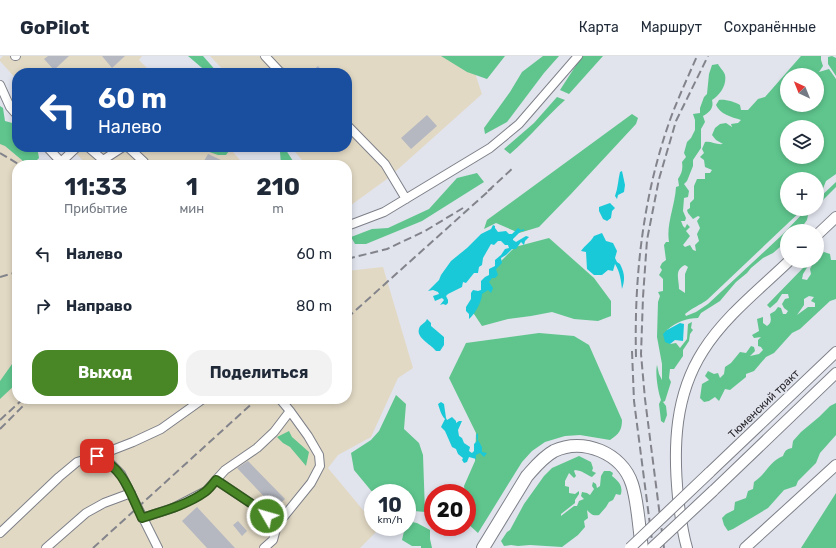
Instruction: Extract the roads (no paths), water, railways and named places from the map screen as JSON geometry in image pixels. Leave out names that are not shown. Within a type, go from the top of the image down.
[{"type":"highway","points":[[483,548],[527,476],[543,458],[564,447],[573,445],[594,448],[604,452],[620,465],[627,474],[632,483],[642,548]]},
{"type":"main road","points":[[824,228],[836,217]]},
{"type":"main road","points":[[687,547],[681,520],[676,457],[678,416],[688,380],[713,337],[741,307],[782,268]]},
{"type":"main road","name":"Тюменский тракт","points":[[630,548],[836,352]]},
{"type":"main road","points":[[652,548],[836,374]]},
{"type":"main road","points":[[745,548],[836,465]]},
{"type":"street","points":[[265,56],[276,68]]},
{"type":"street","points":[[352,224],[384,212],[406,200],[490,148],[523,119],[578,56]]},
{"type":"street","points":[[0,85],[12,109]]},
{"type":"street","points":[[352,130],[385,164],[406,200]]},
{"type":"street","points":[[51,152],[58,160]]},
{"type":"street","points":[[66,160],[73,152]]},
{"type":"street","points":[[94,152],[103,160],[115,152]]},
{"type":"street","points":[[133,152],[142,160]]},
{"type":"street","points":[[0,533],[77,462],[133,442],[161,429],[196,404]]},
{"type":"street","points":[[264,548],[272,540],[277,525],[311,483],[320,466],[319,455],[308,436],[284,404]]},
{"type":"street","points":[[142,518],[173,508],[206,491],[225,470],[257,448],[274,432],[290,411]]},
{"type":"street","points":[[97,456],[108,461],[121,474],[155,547]]},
{"type":"street","points":[[216,480],[258,508],[277,525]]},
{"type":"street","points":[[46,548],[86,513],[104,503],[131,493]]},
{"type":"water","points":[[622,171],[625,185],[624,192],[618,195],[617,199],[615,196],[620,172]]},
{"type":"water","points":[[610,203],[615,208],[612,211],[611,218],[607,221],[603,219],[599,211],[599,207]]},
{"type":"water","points":[[493,225],[498,232],[506,231],[509,234],[512,234],[518,228],[521,230],[524,229],[524,231],[521,231],[513,239],[516,242],[526,236],[529,237],[525,241],[524,245],[521,242],[516,249],[512,249],[501,258],[502,263],[496,269],[498,275],[495,278],[492,278],[489,282],[493,288],[491,293],[488,290],[482,294],[478,307],[469,319],[469,314],[466,311],[466,307],[471,299],[471,293],[473,290],[481,290],[481,281],[489,275],[489,269],[495,266],[495,260],[505,249],[509,248],[508,245],[505,245],[501,241],[498,241],[494,245],[491,244],[483,258],[482,265],[479,267],[478,273],[474,273],[466,283],[463,282],[462,287],[446,296],[448,303],[446,305],[440,305],[444,300],[442,298],[435,301],[433,296],[439,294],[438,292],[433,290],[428,291],[439,280],[451,261],[481,234],[491,229]]},
{"type":"water","points":[[602,233],[606,241],[613,243],[617,251],[615,258],[620,264],[624,276],[622,289],[621,279],[615,264],[613,271],[608,270],[602,275],[594,275],[587,269],[586,252],[581,251],[594,236]]},
{"type":"water","points":[[427,319],[431,323],[431,326],[444,337],[444,345],[440,351],[436,351],[420,335],[420,327]]},
{"type":"water","points":[[680,323],[684,324],[683,341],[675,340],[670,344],[665,342],[663,334]]},
{"type":"water","points":[[441,402],[444,404],[447,420],[452,417],[456,423],[462,421],[458,430],[459,436],[462,438],[464,443],[470,447],[469,451],[472,453],[474,451],[474,444],[477,441],[476,435],[478,433],[478,440],[482,447],[482,452],[487,453],[484,457],[480,453],[476,455],[476,459],[469,457],[467,462],[464,463],[462,460],[463,458],[458,454],[456,449],[452,447],[445,431],[441,427],[445,419],[438,404]]},
{"type":"railway","points":[[636,357],[639,266],[647,207],[653,178],[670,120],[697,56]]},
{"type":"railway","points":[[664,548],[645,399],[641,354],[647,240],[659,179],[676,121],[708,56]]},
{"type":"railway","points":[[0,153],[12,160]]},
{"type":"railway","points":[[488,191],[513,168]]},
{"type":"railway","points":[[352,314],[492,188]]},
{"type":"railway","points":[[352,258],[387,249],[425,231],[463,208]]},
{"type":"railway","points":[[0,277],[12,273]]},
{"type":"railway","points":[[632,351],[634,401],[653,548]]},
{"type":"railway","points":[[0,420],[18,404]]},
{"type":"railway","points":[[0,429],[25,404]]},
{"type":"railway","points":[[93,548],[251,404]]}]
